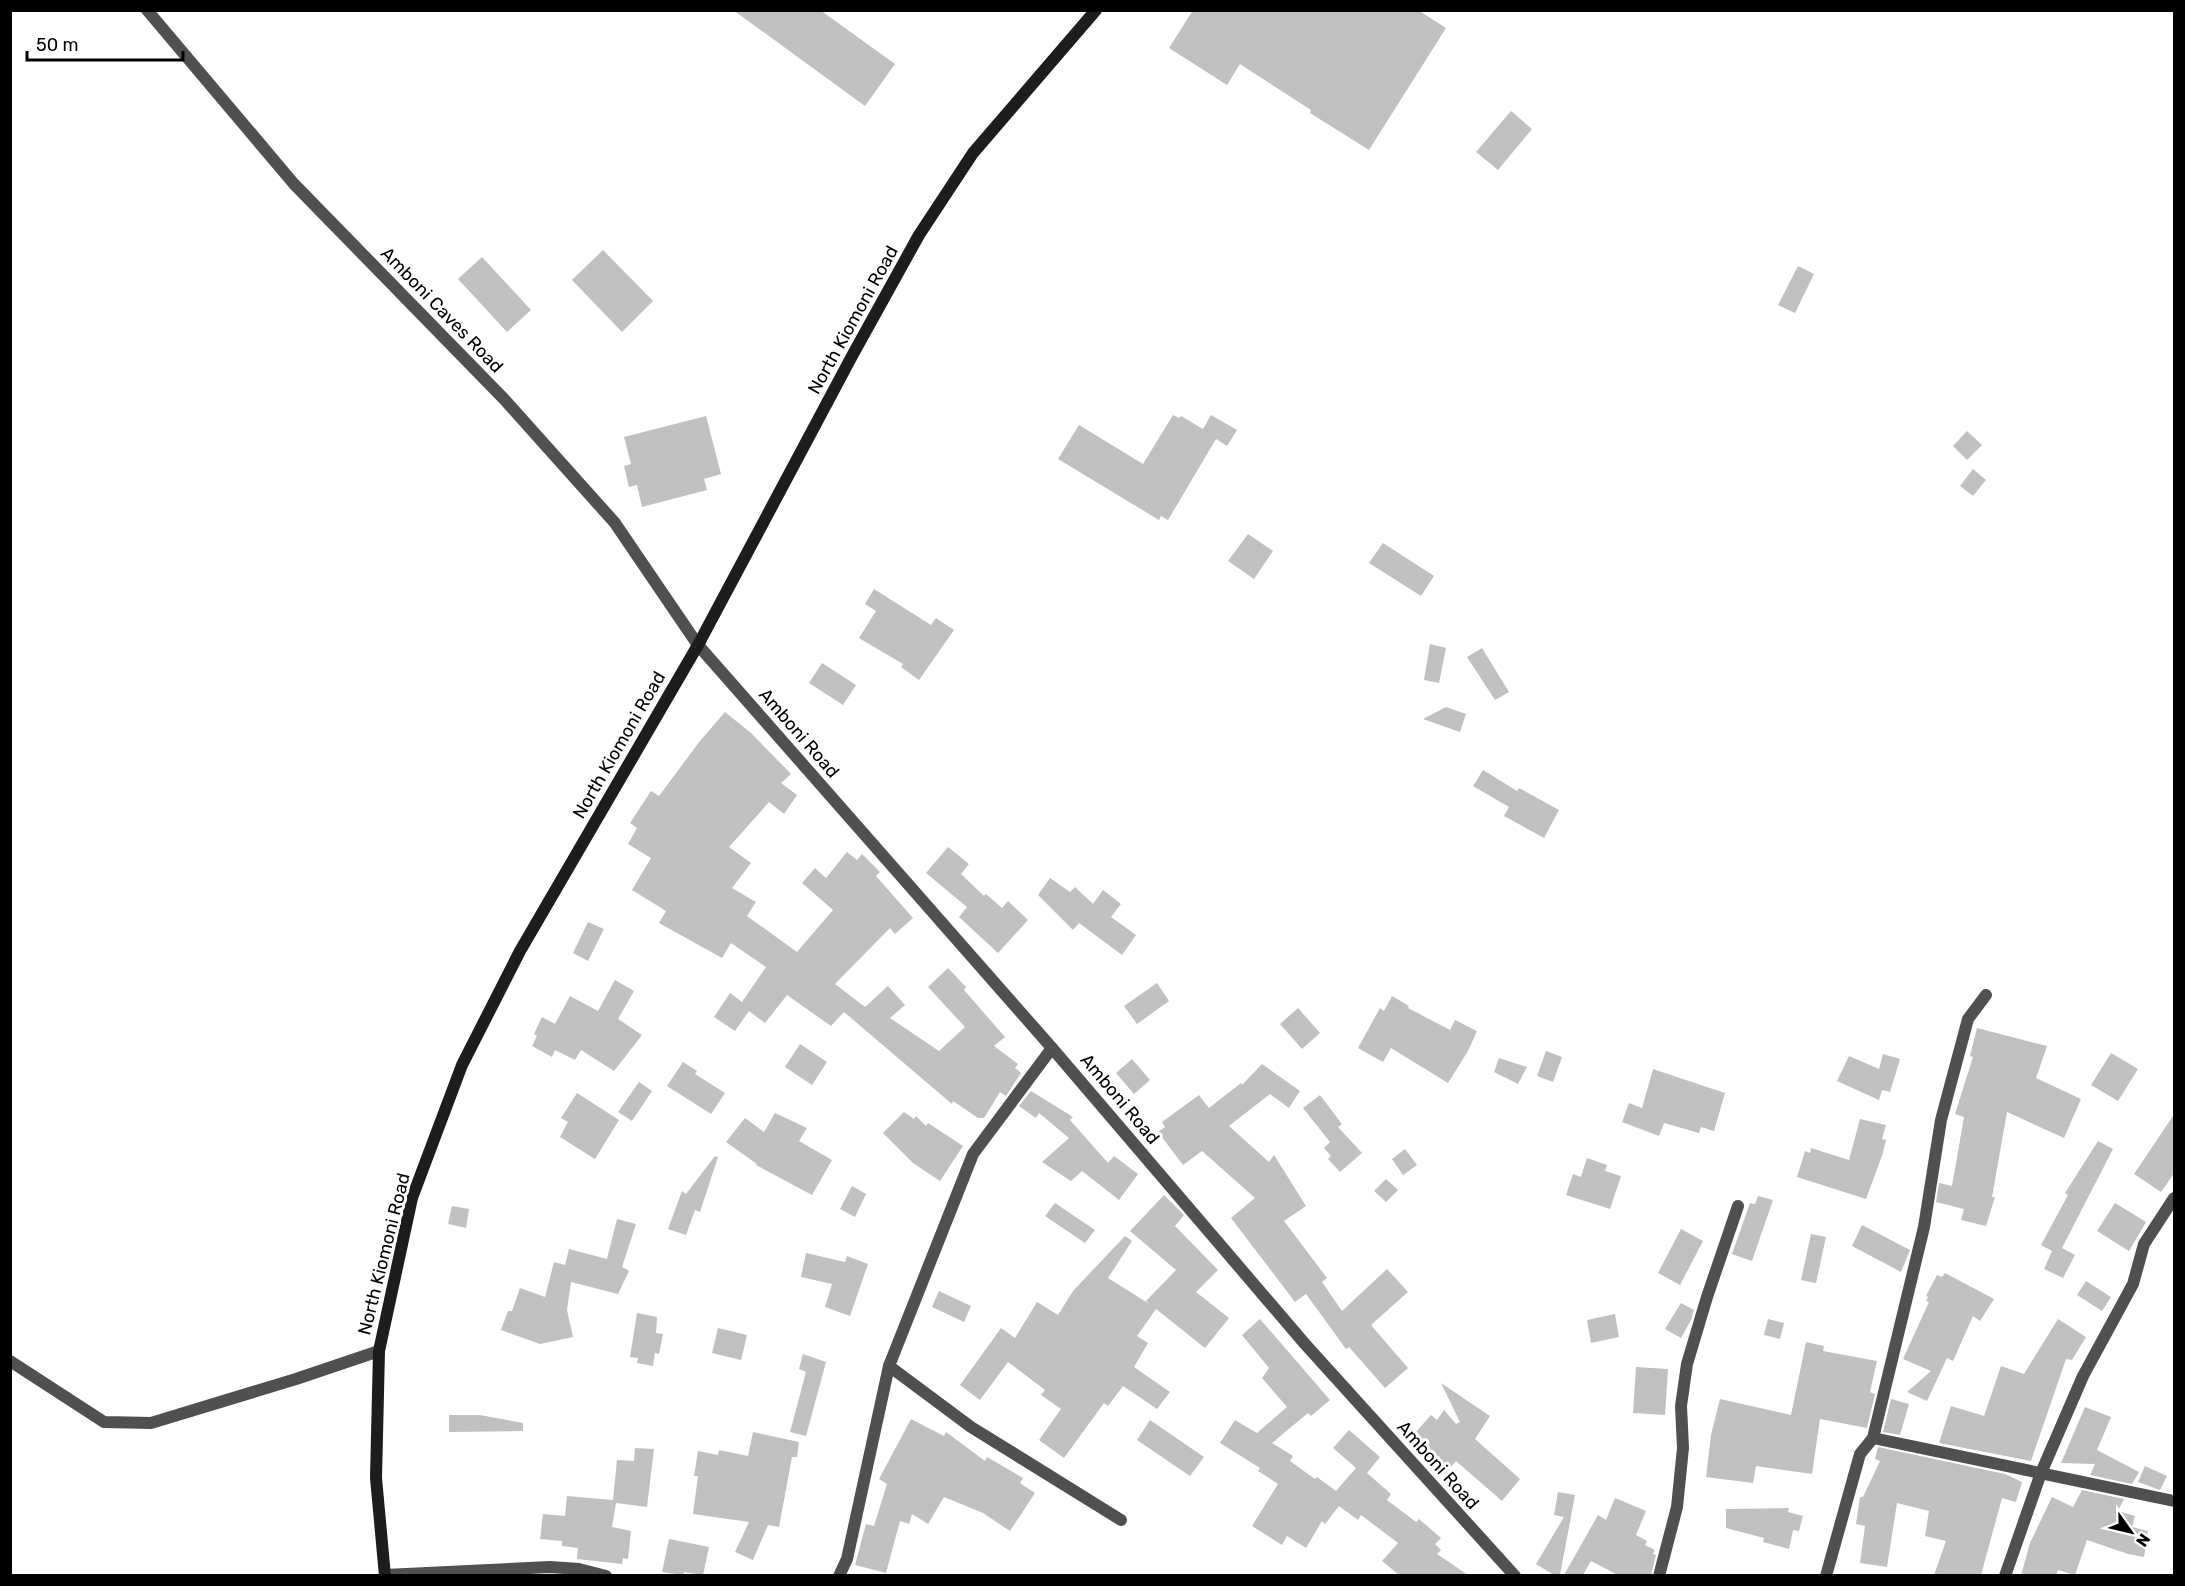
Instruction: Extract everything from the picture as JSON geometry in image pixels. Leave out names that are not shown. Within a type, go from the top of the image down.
[{"type":"main road","name":"North Kiomoni Road","points":[[385,1575],[376,1478],[379,1351],[412,1198],[462,1065],[520,951],[698,645],[919,235],[974,153],[1096,10]]},
{"type":"street","name":"Amboni Caves Road","points":[[147,10],[294,184],[504,399],[615,523],[698,645]]},
{"type":"street","name":"Amboni Road","points":[[698,645],[1052,1048],[1305,1344],[1515,1575]]},
{"type":"street","points":[[1826,1575],[1860,1454],[1873,1438],[1924,1227],[1941,1120],[1968,1019],[1986,995]]},
{"type":"street","points":[[839,1575],[847,1559],[889,1366],[973,1154],[1052,1048]]},
{"type":"street","points":[[2005,1575],[2041,1473],[2083,1376],[2133,1284],[2144,1244],[2175,1198]]},
{"type":"street","points":[[1659,1575],[1677,1507],[1683,1448],[1681,1406],[1687,1364],[1738,1206]]},
{"type":"street","points":[[10,1361],[104,1422],[151,1423],[379,1351]]},
{"type":"street","points":[[889,1366],[971,1427],[1121,1520]]},
{"type":"street","points":[[1873,1438],[2175,1501]]},
{"type":"street","points":[[385,1575],[550,1567],[579,1569],[606,1575]]},
{"type":"building","points":[[733,10],[820,10],[895,64],[865,106]]},
{"type":"building","points":[[1193,10],[1418,10],[1446,28],[1369,150],[1310,113],[1311,110],[1240,64],[1227,85],[1169,48]]},
{"type":"building","points":[[1511,111],[1532,129],[1498,170],[1476,152]]},
{"type":"building","points":[[603,250],[653,301],[622,332],[572,280]]},
{"type":"building","points":[[482,257],[531,310],[507,332],[458,279]]},
{"type":"building","points":[[1798,266],[1814,274],[1795,313],[1778,305]]},
{"type":"building","points":[[1173,415],[1179,418],[1181,416],[1203,429],[1211,415],[1237,430],[1227,446],[1216,439],[1168,520],[1161,516],[1159,520],[1058,459],[1079,425],[1143,464]]},
{"type":"building","points":[[706,416],[721,474],[704,479],[707,490],[642,507],[637,485],[629,487],[624,466],[631,464],[624,437]]},
{"type":"building","points":[[1967,431],[1982,445],[1967,460],[1953,446]]},
{"type":"building","points":[[1973,469],[1986,480],[1973,496],[1960,486]]},
{"type":"building","points":[[1248,534],[1273,551],[1254,579],[1228,561]]},
{"type":"building","points":[[1383,543],[1434,576],[1421,596],[1369,563]]},
{"type":"building","points":[[874,589],[931,625],[936,618],[954,630],[919,680],[901,667],[903,664],[859,638],[876,611],[865,604]]},
{"type":"building","points":[[1430,644],[1446,648],[1439,683],[1424,680]]},
{"type":"building","points":[[1482,648],[1509,692],[1495,700],[1467,657]]},
{"type":"building","points":[[822,663],[856,685],[843,705],[809,683]]},
{"type":"building","points":[[1446,707],[1466,714],[1460,732],[1423,719]]},
{"type":"building","points":[[725,712],[751,733],[791,774],[781,783],[797,795],[784,814],[769,802],[729,847],[751,863],[732,888],[756,902],[747,916],[797,952],[833,910],[802,883],[815,868],[826,878],[847,852],[857,860],[862,854],[880,872],[876,876],[913,918],[895,934],[890,928],[835,984],[865,1007],[888,986],[905,1005],[890,1018],[939,1051],[965,1027],[928,987],[948,968],[1005,1037],[994,1046],[1018,1064],[1015,1068],[1021,1073],[1006,1096],[1000,1092],[984,1118],[978,1118],[953,1101],[952,1104],[844,1012],[831,1026],[787,995],[765,1023],[749,1011],[735,1031],[714,1017],[730,993],[742,1002],[766,967],[731,943],[722,958],[659,923],[666,911],[632,890],[651,858],[628,844],[637,828],[630,823],[651,791],[659,796]]},
{"type":"building","points":[[1483,770],[1517,791],[1519,788],[1559,810],[1544,838],[1504,816],[1509,807],[1473,786]]},
{"type":"building","points":[[948,847],[969,864],[961,874],[984,896],[986,894],[1002,908],[1008,901],[1028,920],[998,953],[959,917],[967,907],[926,873]]},
{"type":"building","points":[[1050,878],[1070,892],[1075,887],[1093,904],[1103,890],[1121,904],[1111,917],[1136,935],[1122,955],[1079,923],[1073,930],[1038,895]]},
{"type":"building","points":[[588,922],[604,929],[588,961],[573,953]]},
{"type":"building","points":[[615,980],[634,991],[618,1019],[642,1035],[614,1071],[581,1050],[575,1060],[555,1050],[552,1057],[532,1046],[537,1036],[534,1034],[542,1017],[555,1024],[570,996],[598,1011]]},
{"type":"building","points":[[1157,983],[1169,1001],[1137,1024],[1124,1006]]},
{"type":"building","points":[[1392,996],[1409,1006],[1408,1008],[1450,1030],[1455,1020],[1477,1031],[1468,1051],[1448,1083],[1391,1048],[1383,1062],[1358,1048],[1380,1008],[1384,1011]]},
{"type":"building","points":[[1298,1008],[1320,1033],[1302,1049],[1280,1024]]},
{"type":"building","points":[[1977,1028],[2047,1046],[2036,1078],[2081,1099],[2064,1138],[2007,1112],[1992,1197],[1995,1197],[1986,1226],[1961,1220],[1964,1209],[1936,1202],[1939,1183],[1952,1186],[1964,1117],[1955,1114],[1973,1057],[1970,1056]]},
{"type":"building","points":[[800,1044],[827,1062],[812,1085],[785,1067]]},
{"type":"building","points":[[1546,1051],[1562,1057],[1553,1082],[1537,1076]]},
{"type":"building","points":[[2111,1053],[2138,1069],[2118,1101],[2091,1085]]},
{"type":"building","points":[[1883,1054],[1900,1059],[1890,1092],[1882,1090],[1879,1100],[1837,1081],[1849,1056],[1879,1069]]},
{"type":"building","points":[[1499,1058],[1527,1067],[1518,1084],[1494,1072]]},
{"type":"building","points":[[1132,1059],[1150,1080],[1134,1094],[1116,1073]]},
{"type":"building","points":[[683,1062],[697,1071],[695,1074],[725,1093],[711,1114],[667,1086]]},
{"type":"building","points":[[1262,1064],[1300,1091],[1289,1108],[1270,1094],[1229,1126],[1269,1162],[1274,1155],[1306,1206],[1284,1221],[1327,1278],[1322,1282],[1342,1311],[1387,1269],[1408,1292],[1371,1325],[1408,1368],[1385,1388],[1349,1347],[1346,1349],[1306,1294],[1295,1302],[1231,1218],[1255,1198],[1202,1151],[1183,1165],[1158,1132],[1165,1127],[1162,1122],[1199,1095],[1209,1108],[1241,1083],[1242,1085]]},
{"type":"building","points":[[1653,1069],[1725,1093],[1714,1131],[1701,1127],[1699,1133],[1664,1123],[1659,1136],[1622,1122],[1629,1103],[1642,1108]]},
{"type":"building","points":[[639,1082],[652,1091],[632,1121],[618,1112]]},
{"type":"building","points":[[1031,1091],[1073,1117],[1070,1120],[1108,1163],[1114,1156],[1138,1174],[1119,1200],[1082,1171],[1071,1181],[1042,1162],[1069,1138],[1039,1113],[1036,1118],[1019,1106]]},
{"type":"building","points":[[577,1093],[619,1120],[595,1159],[560,1137],[568,1122],[561,1118]]},
{"type":"building","points":[[1320,1095],[1342,1124],[1338,1127],[1362,1153],[1340,1172],[1328,1159],[1331,1156],[1324,1148],[1330,1142],[1303,1108]]},
{"type":"building","points":[[904,1112],[914,1119],[916,1116],[926,1126],[928,1123],[963,1146],[940,1181],[913,1163],[883,1133]]},
{"type":"building","points":[[775,1113],[807,1128],[799,1141],[832,1160],[812,1195],[756,1165],[726,1142],[745,1118],[764,1132]]},
{"type":"building","points":[[2175,1113],[2175,1172],[2161,1192],[2134,1174]]},
{"type":"building","points":[[1860,1119],[1886,1125],[1882,1139],[1886,1140],[1882,1156],[1866,1199],[1797,1177],[1805,1151],[1810,1153],[1811,1148],[1849,1160]]},
{"type":"building","points":[[2098,1141],[2113,1149],[2062,1248],[2075,1255],[2063,1278],[2044,1269],[2052,1251],[2041,1245],[2068,1195],[2065,1193]]},
{"type":"building","points":[[1405,1149],[1417,1165],[1403,1175],[1392,1159]]},
{"type":"building","points":[[715,1156],[718,1157],[700,1212],[695,1210],[686,1235],[668,1229],[682,1191],[686,1194]]},
{"type":"building","points":[[1587,1158],[1607,1165],[1605,1171],[1621,1176],[1610,1209],[1566,1195],[1573,1174],[1581,1177]]},
{"type":"building","points":[[1386,1179],[1398,1190],[1386,1202],[1374,1191]]},
{"type":"building","points":[[852,1186],[866,1194],[855,1217],[840,1209]]},
{"type":"building","points":[[1164,1195],[1184,1215],[1175,1226],[1218,1270],[1196,1292],[1229,1318],[1205,1348],[1156,1309],[1137,1336],[1148,1343],[1134,1367],[1170,1392],[1157,1409],[1123,1386],[1108,1406],[1104,1403],[1064,1458],[1039,1440],[1061,1409],[1041,1395],[1045,1390],[1008,1362],[980,1400],[960,1385],[1001,1328],[1015,1338],[1037,1302],[1058,1315],[1073,1291],[1125,1236],[1132,1241],[1108,1278],[1151,1305],[1146,1301],[1176,1270],[1130,1231]]},
{"type":"building","points":[[1758,1196],[1773,1200],[1752,1261],[1732,1254],[1750,1203],[1755,1204]]},
{"type":"building","points":[[1055,1203],[1095,1230],[1085,1243],[1045,1216]]},
{"type":"building","points":[[2115,1203],[2146,1222],[2129,1251],[2097,1231]]},
{"type":"building","points":[[452,1206],[469,1209],[466,1228],[448,1224]]},
{"type":"building","points":[[617,1219],[636,1224],[622,1267],[629,1271],[618,1294],[571,1282],[567,1310],[573,1337],[540,1344],[501,1330],[508,1311],[512,1311],[520,1288],[545,1297],[554,1262],[565,1265],[569,1249],[607,1259]]},
{"type":"building","points":[[1862,1225],[1910,1250],[1901,1272],[1852,1246]]},
{"type":"building","points":[[1681,1229],[1703,1241],[1680,1285],[1658,1273]]},
{"type":"building","points":[[1811,1234],[1826,1237],[1816,1283],[1801,1280]]},
{"type":"building","points":[[806,1253],[845,1262],[847,1256],[868,1264],[850,1316],[825,1307],[832,1284],[801,1277]]},
{"type":"building","points":[[1945,1273],[1994,1299],[1980,1321],[1973,1316],[1953,1361],[1947,1358],[1927,1401],[1907,1392],[1931,1371],[1903,1359],[1929,1302],[1926,1301],[1928,1297],[1926,1296],[1937,1275],[1942,1277]]},
{"type":"building","points":[[2086,1281],[2111,1297],[2102,1311],[2077,1295]]},
{"type":"building","points":[[939,1291],[971,1306],[964,1322],[932,1307]]},
{"type":"building","points":[[1681,1303],[1694,1310],[1681,1338],[1665,1329]]},
{"type":"building","points":[[637,1313],[657,1317],[656,1333],[663,1334],[659,1354],[655,1353],[653,1366],[637,1363],[638,1358],[630,1357]]},
{"type":"building","points":[[1615,1314],[1619,1337],[1591,1343],[1587,1320]]},
{"type":"building","points":[[1260,1319],[1330,1400],[1311,1416],[1308,1413],[1272,1443],[1293,1456],[1290,1461],[1336,1491],[1356,1468],[1333,1448],[1349,1430],[1380,1457],[1367,1473],[1391,1494],[1387,1500],[1416,1522],[1419,1519],[1441,1538],[1435,1544],[1441,1550],[1437,1554],[1468,1575],[1399,1575],[1382,1561],[1398,1543],[1361,1515],[1358,1520],[1339,1506],[1325,1524],[1322,1521],[1306,1548],[1287,1536],[1282,1545],[1252,1526],[1278,1484],[1258,1471],[1260,1468],[1220,1443],[1235,1420],[1257,1433],[1287,1407],[1262,1378],[1269,1368],[1242,1335]]},
{"type":"building","points":[[1768,1319],[1784,1323],[1780,1339],[1764,1335]]},
{"type":"building","points":[[2058,1319],[2086,1337],[2072,1360],[2066,1359],[2031,1461],[1939,1443],[1951,1406],[1984,1416],[2001,1366],[2024,1374]]},
{"type":"building","points":[[718,1328],[747,1335],[741,1360],[712,1353]]},
{"type":"building","points":[[1806,1342],[1824,1346],[1823,1351],[1877,1361],[1870,1392],[1875,1394],[1867,1428],[1820,1419],[1812,1474],[1756,1466],[1753,1483],[1706,1477],[1711,1435],[1720,1399],[1791,1415]]},
{"type":"building","points":[[803,1354],[826,1362],[806,1436],[790,1432],[806,1372],[799,1369]]},
{"type":"building","points":[[1636,1367],[1668,1369],[1665,1415],[1633,1413]]},
{"type":"building","points":[[1441,1383],[1490,1416],[1475,1439],[1520,1479],[1502,1501],[1456,1461],[1445,1474],[1408,1441],[1431,1415],[1437,1420],[1444,1410],[1456,1424],[1460,1422]]},
{"type":"building","points":[[1891,1399],[1909,1404],[1900,1435],[1883,1432]]},
{"type":"building","points":[[2085,1407],[2111,1417],[2097,1450],[2139,1472],[2132,1484],[2090,1475],[2095,1464],[2061,1463]]},
{"type":"building","points":[[449,1415],[480,1415],[523,1423],[523,1431],[449,1432]]},
{"type":"building","points":[[911,1419],[944,1436],[946,1432],[985,1461],[987,1457],[1023,1478],[1020,1483],[1035,1493],[1010,1531],[983,1513],[944,1497],[928,1524],[912,1514],[909,1524],[900,1521],[886,1573],[855,1565],[866,1524],[874,1526],[887,1484],[879,1479]]},
{"type":"building","points":[[1150,1420],[1204,1457],[1190,1476],[1137,1440]]},
{"type":"building","points":[[753,1432],[799,1442],[797,1457],[792,1457],[779,1527],[768,1525],[753,1560],[735,1552],[749,1522],[693,1514],[698,1476],[694,1476],[698,1451],[718,1455],[719,1450],[748,1456]]},
{"type":"building","points":[[1878,1447],[2005,1474],[2022,1482],[2016,1502],[2002,1498],[1981,1575],[1934,1575],[1946,1541],[1925,1536],[1929,1511],[1897,1503],[1887,1567],[1860,1563],[1865,1526],[1856,1524],[1860,1497],[1863,1497],[1880,1461],[1875,1459]]},
{"type":"building","points":[[635,1448],[654,1449],[647,1507],[616,1503],[612,1527],[631,1531],[628,1559],[623,1558],[622,1564],[577,1559],[578,1548],[562,1546],[562,1541],[540,1539],[543,1514],[565,1516],[567,1496],[613,1500],[617,1460],[634,1461]]},
{"type":"building","points":[[2145,1466],[2167,1476],[2160,1490],[2138,1482]]},
{"type":"building","points":[[2082,1490],[2124,1499],[2118,1511],[2135,1516],[2132,1527],[2148,1531],[2144,1557],[2087,1540],[2075,1575],[2058,1570],[2056,1575],[2021,1575],[2030,1543],[2052,1497],[2073,1507]]},
{"type":"building","points":[[1558,1492],[1575,1495],[1560,1575],[1554,1575],[1536,1564],[1564,1517],[1554,1515]]},
{"type":"building","points":[[1615,1498],[1646,1511],[1636,1535],[1647,1541],[1645,1545],[1655,1550],[1651,1575],[1618,1575],[1591,1561],[1583,1575],[1564,1575],[1598,1515],[1606,1520]]},
{"type":"building","points":[[1789,1508],[1788,1512],[1803,1516],[1799,1531],[1793,1530],[1789,1549],[1763,1542],[1764,1538],[1726,1528],[1726,1509]]},
{"type":"building","points":[[669,1539],[709,1547],[703,1575],[662,1572]]}]
